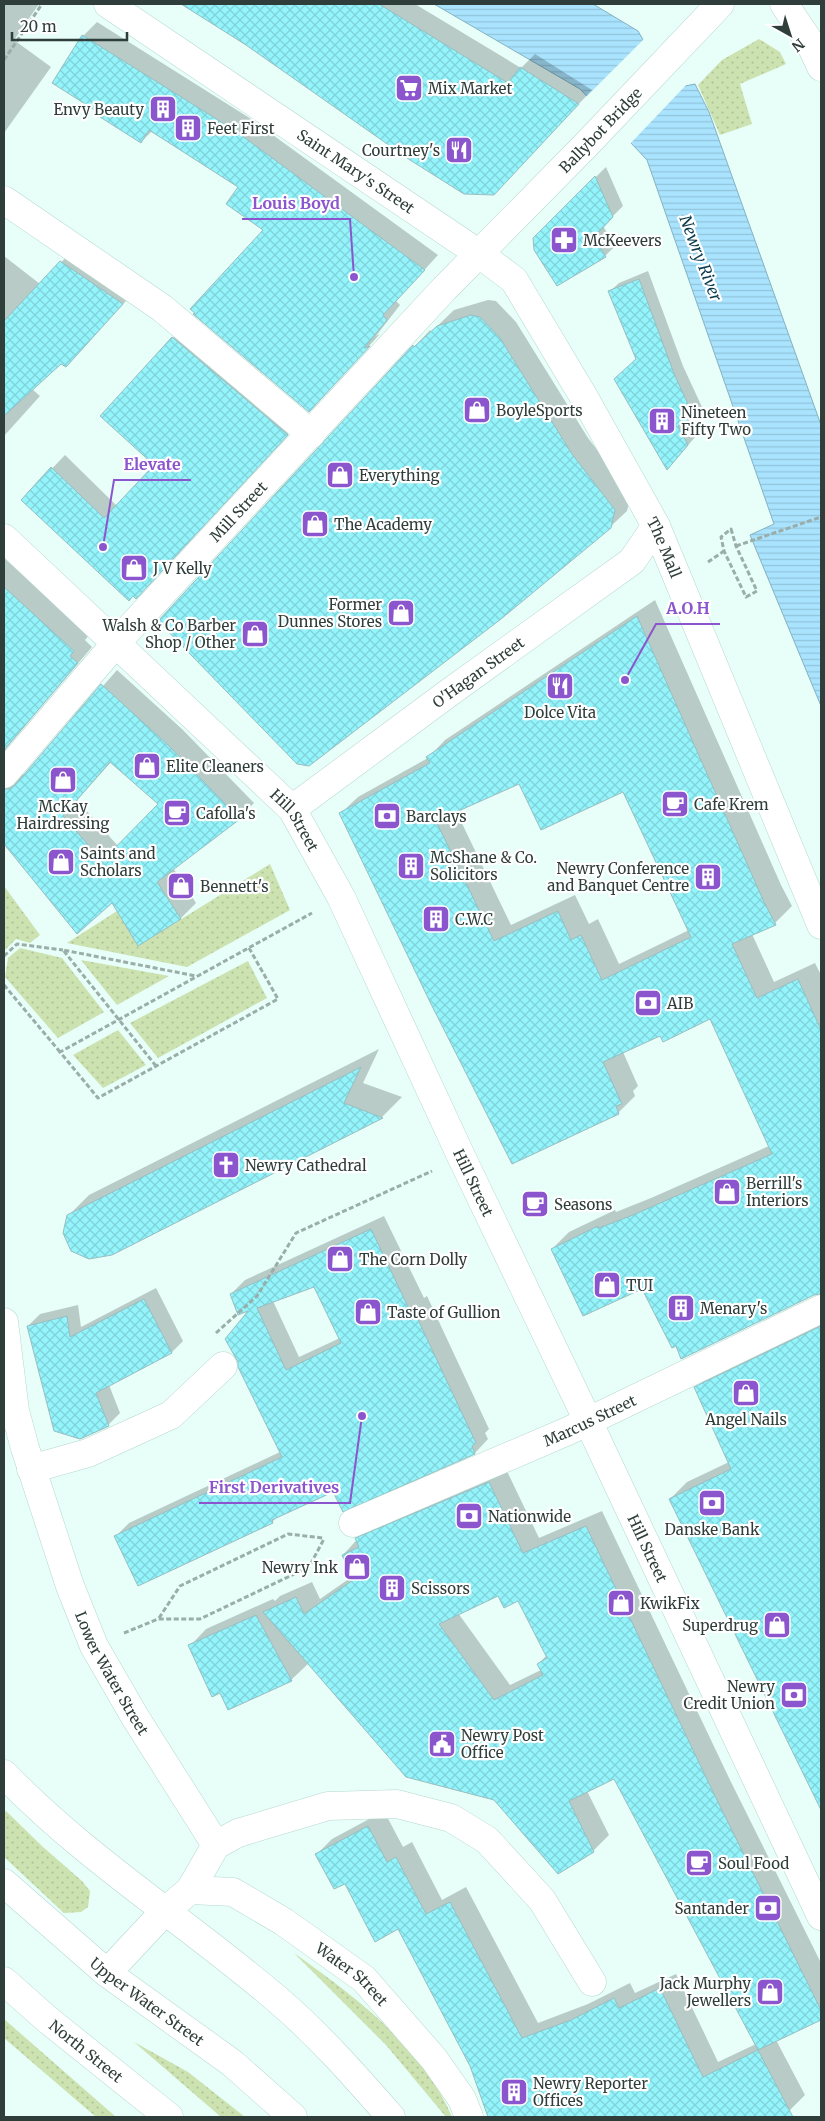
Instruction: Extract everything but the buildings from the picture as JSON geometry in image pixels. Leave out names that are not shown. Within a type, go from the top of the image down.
[{"type":"main road","name":"Saint Mary's Street","points":[[108,4],[478,253]]},
{"type":"main road","name":"Ballybot Bridge","points":[[478,253],[585,146],[720,4]]},
{"type":"main road","points":[[784,4],[809,41],[821,67]]},
{"type":"main road","points":[[4,200],[162,308],[310,434]]},
{"type":"main road","name":"Mill Street","points":[[4,774],[116,643],[478,253]]},
{"type":"main road","name":"The Mall","points":[[478,253],[514,280],[585,399],[656,526],[821,925]]},
{"type":"main road","name":"O'Hagan Street","points":[[292,809],[632,561],[656,526]]},
{"type":"main road","name":"Hill Street","points":[[4,538],[292,809],[341,897],[461,1156],[821,1916]]},
{"type":"main road","name":"Marcus Street","points":[[353,1523],[588,1421],[821,1309]]},
{"type":"main road","name":"Lower Water Street","points":[[4,1322],[20,1456],[94,1646],[135,1717],[216,1845]]},
{"type":"main road","points":[[20,1456],[88,1454],[171,1415],[223,1366]]},
{"type":"main road","points":[[4,1774],[54,1823],[164,1912],[216,1950],[279,2001],[345,2064],[391,2117]]},
{"type":"main road","points":[[107,1973],[164,1912],[190,1890],[216,1845],[238,1833],[328,1806],[397,1804],[451,1818],[487,1840],[542,1900],[592,1982]]},
{"type":"main road","name":"Upper Water Street","points":[[4,1883],[107,1973],[232,2063],[293,2117]]},
{"type":"main road","name":"Water Street","points":[[190,1890],[233,1892],[284,1922],[364,1979],[434,2059],[462,2099],[469,2117]]},
{"type":"main road","name":"North Street","points":[[4,1981],[48,2020],[169,2117]]},
{"type":"path","points":[[4,60],[42,4]]},
{"type":"path","points":[[736,546],[821,517]]},
{"type":"path","points":[[731,529],[736,546],[757,591],[746,597],[724,551],[721,537],[731,529]]},
{"type":"path","points":[[60,1052],[341,897]]},
{"type":"path","points":[[4,956],[17,944],[63,950],[197,977]]},
{"type":"path","points":[[4,985],[98,1098],[278,999],[249,948]]},
{"type":"path","points":[[63,950],[156,1066]]},
{"type":"path","points":[[223,1366],[204,1343],[257,1296],[296,1233],[414,1180],[461,1156]]},
{"type":"path","points":[[94,1646],[158,1619],[200,1619],[309,1567],[325,1538],[353,1523]]},
{"type":"path","points":[[158,1619],[180,1586],[288,1534],[325,1538]]},
{"type":"green space","points":[[759,39],[780,52],[786,64],[740,84],[752,124],[720,135],[698,85],[722,60]]},
{"type":"green space","points":[[270,864],[290,910],[187,967],[67,943],[117,911],[138,946]]},
{"type":"green space","points":[[4,886],[40,935],[30,943],[16,939],[4,951]]},
{"type":"green space","points":[[20,948],[62,958],[104,1012],[58,1038],[5,977],[8,958]]},
{"type":"green space","points":[[81,960],[169,976],[117,1005]]},
{"type":"green space","points":[[248,961],[267,998],[158,1058],[130,1023]]},
{"type":"green space","points":[[118,1030],[146,1065],[103,1088],[73,1055]]},
{"type":"green space","points":[[6,1811],[82,1881],[90,1891],[88,1907],[81,1912],[64,1913],[4,1857],[4,1813]]},
{"type":"green space","points":[[294,1953],[385,2024],[423,2067],[439,2091],[452,2117],[446,2117],[386,2045]]},
{"type":"green space","points":[[4,2019],[116,2117],[96,2117],[4,2038]]},
{"type":"green space","points":[[134,2042],[188,2072],[245,2117],[221,2117]]},
{"type":"water","name":"Newry River","points":[[434,4],[593,4],[638,31],[671,89],[695,84],[709,112],[821,425],[821,706],[750,535],[774,524],[647,160],[580,89]]},
{"type":"pier","points":[[645,38],[672,86],[689,82],[629,145],[585,98]]},
{"type":"place","name":"Mix Market","points":[[409,88]]},
{"type":"place","name":"Envy Beauty","points":[[163,109]]},
{"type":"place","name":"Feet First","points":[[188,128]]},
{"type":"place","name":"Courtney's","points":[[459,150]]},
{"type":"place","name":"McKeevers","points":[[564,240]]},
{"type":"place","name":"Louis Boyd","points":[[354,277]]},
{"type":"place","name":"BoyleSports","points":[[477,410]]},
{"type":"place","name":"Nineteen Fifty Two","points":[[662,421]]},
{"type":"place","name":"Everything","points":[[340,475]]},
{"type":"place","name":"The Academy","points":[[315,524]]},
{"type":"place","name":"Elevate","points":[[103,547]]},
{"type":"place","name":"J V Kelly","points":[[134,568]]},
{"type":"place","name":"Former Dunnes Stores","points":[[401,613]]},
{"type":"place","name":"Walsh & Co Barber Shop / Other","points":[[255,634]]},
{"type":"place","name":"A.O.H","points":[[625,680]]},
{"type":"place","name":"Dolce Vita","points":[[560,686]]},
{"type":"place","name":"Elite Cleaners","points":[[147,766]]},
{"type":"place","name":"McKay Hairdressing","points":[[63,780]]},
{"type":"place","name":"Cafe Krem","points":[[675,804]]},
{"type":"place","name":"Cafolla's","points":[[177,813]]},
{"type":"place","name":"Barclays","points":[[387,816]]},
{"type":"place","name":"Saints and Scholars","points":[[61,862]]},
{"type":"place","name":"McShane & Co. Solicitors","points":[[411,866]]},
{"type":"place","name":"Newry Conference and Banquet Centre","points":[[708,877]]},
{"type":"place","name":"Bennett's","points":[[181,886]]},
{"type":"place","name":"C.W.C","points":[[436,919]]},
{"type":"place","name":"AIB","points":[[648,1003]]},
{"type":"place","name":"Newry Cathedral","points":[[226,1165]]},
{"type":"place","name":"Berrill's Interiors","points":[[727,1192]]},
{"type":"place","name":"Seasons","points":[[535,1204]]},
{"type":"place","name":"The Corn Dolly","points":[[340,1259]]},
{"type":"place","name":"TUI","points":[[607,1285]]},
{"type":"place","name":"Menary's","points":[[681,1308]]},
{"type":"place","name":"Taste of Gullion","points":[[368,1312]]},
{"type":"place","name":"Angel Nails","points":[[746,1393]]},
{"type":"place","name":"First Derivatives","points":[[362,1416]]},
{"type":"place","name":"Danske Bank","points":[[712,1503]]},
{"type":"place","name":"Nationwide","points":[[469,1516]]},
{"type":"place","name":"Newry Ink","points":[[357,1567]]},
{"type":"place","name":"Scissors","points":[[392,1588]]},
{"type":"place","name":"KwikFix","points":[[621,1603]]},
{"type":"place","name":"Superdrug","points":[[777,1625]]},
{"type":"place","name":"Newry Credit Union","points":[[794,1695]]},
{"type":"place","name":"Newry Post Office","points":[[442,1744]]},
{"type":"place","name":"Soul Food","points":[[699,1863]]},
{"type":"place","name":"Santander","points":[[768,1908]]},
{"type":"place","name":"Jack Murphy Jewellers","points":[[770,1992]]},
{"type":"place","name":"Newry Reporter Offices","points":[[514,2092]]}]
